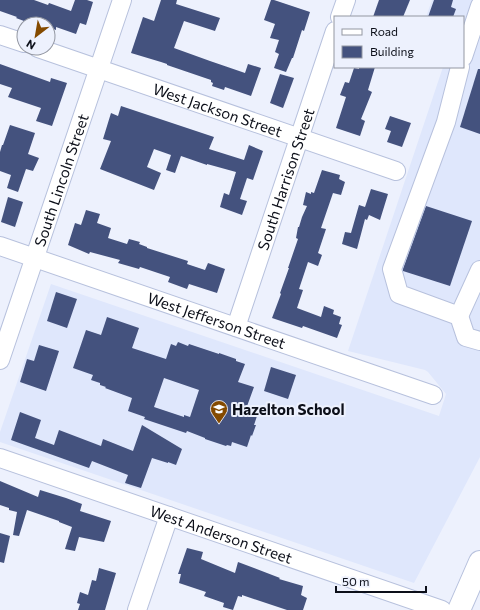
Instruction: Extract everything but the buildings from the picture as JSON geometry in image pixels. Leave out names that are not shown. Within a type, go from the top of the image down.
[{"type":"highway","points":[[459,610],[480,562]]},
{"type":"street","name":"South Lincoln Street","points":[[0,360],[122,0]]},
{"type":"street","points":[[340,16],[346,0]]},
{"type":"street","points":[[464,54],[480,6]]},
{"type":"street","name":"South Harrison Street","points":[[236,327],[334,34]]},
{"type":"street","points":[[0,35],[16,40]]},
{"type":"street","name":"West Jackson Street","points":[[56,54],[396,171]]},
{"type":"street","points":[[459,316],[399,294],[392,270],[446,122],[460,68]]},
{"type":"street","name":"West Jefferson Street","points":[[0,246],[433,395]]},
{"type":"street","points":[[480,270],[459,316],[466,337],[480,341]]},
{"type":"street","name":"West Anderson Street","points":[[0,458],[442,610]]},
{"type":"street","points":[[137,610],[169,516]]},
{"type":"shaded area","name":"Hazelton School","points":[[432,0],[473,0],[480,2],[480,457],[414,583],[0,442],[0,432],[51,284],[439,416],[446,394],[428,372],[348,351],[443,68],[464,68],[464,16],[426,16]]},
{"type":"place","name":"Hazelton School","points":[[219,424]]}]
